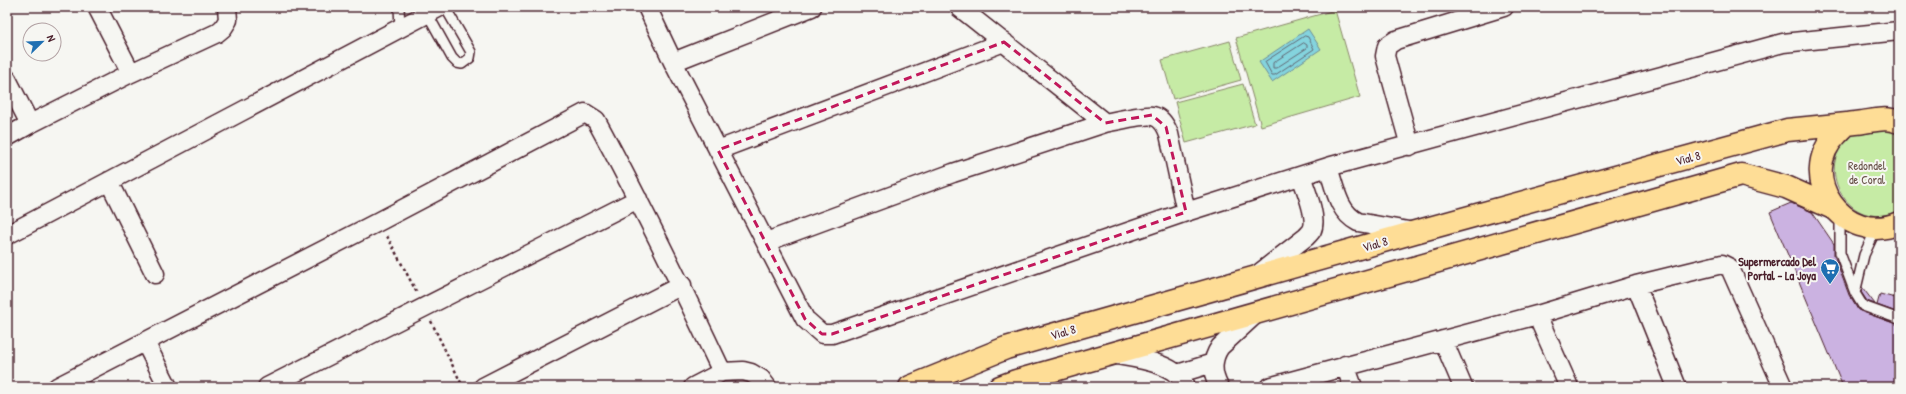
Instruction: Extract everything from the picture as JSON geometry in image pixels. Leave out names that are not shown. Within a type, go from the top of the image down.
[{"type":"main road","points":[[1837,211],[1822,186],[1821,163],[1830,141],[1847,124],[1896,119]]},
{"type":"main road","name":"Vial 8","points":[[910,387],[1006,348],[1415,232],[1787,130],[1847,124]]},
{"type":"main road","points":[[1000,387],[1260,310],[1741,175],[1786,187],[1837,211],[1847,220],[1861,226],[1891,228]]},
{"type":"street","points":[[98,7],[131,73]]},
{"type":"street","points":[[7,137],[131,73],[217,33],[223,28],[228,20],[227,7]]},
{"type":"street","points":[[647,7],[673,62],[805,319],[822,334],[832,334],[1186,212],[1328,167],[1410,146],[1783,43],[1899,31]]},
{"type":"street","points":[[673,62],[812,7]]},
{"type":"street","points":[[959,7],[1105,122]]},
{"type":"street","points":[[1410,146],[1385,56],[1387,46],[1396,40],[1504,7]]},
{"type":"street","points":[[7,235],[434,10]]},
{"type":"street","points":[[718,150],[1004,42]]},
{"type":"street","points":[[7,79],[30,124]]},
{"type":"street","points":[[57,387],[585,113],[596,120],[638,199],[682,285],[722,372]]},
{"type":"street","points":[[766,242],[953,173],[1105,122],[1152,116],[1160,119],[1170,134],[1186,212]]},
{"type":"street","points":[[1328,167],[1342,207],[1350,218],[1358,222],[1415,232]]},
{"type":"street","points":[[1253,278],[1306,237],[1312,230],[1313,217],[1301,176]]},
{"type":"street","points":[[109,181],[155,274]]},
{"type":"street","points":[[267,387],[638,199]]},
{"type":"street","points":[[1313,217],[1342,207]]},
{"type":"street","points":[[1269,387],[1344,365],[1536,315],[1636,285],[1722,264],[1730,268],[1783,387]]},
{"type":"street","points":[[483,387],[682,285]]},
{"type":"street","points":[[1636,285],[1677,387]]},
{"type":"street","points":[[1219,387],[1213,371],[1215,354],[1220,347],[1260,310]]},
{"type":"street","points":[[1536,315],[1568,387]]},
{"type":"street","points":[[1443,340],[1463,387]]},
{"type":"street","points":[[145,342],[168,387]]},
{"type":"street","points":[[1110,354],[1157,364],[1181,381],[1213,363]]},
{"type":"street","points":[[1344,365],[1353,387]]},
{"type":"street","points":[[693,387],[722,372],[751,373],[767,387]]},
{"type":"lane","points":[[398,7],[400,28]]},
{"type":"lane","points":[[434,10],[452,58],[457,63],[462,64],[470,58],[470,52],[445,7]]},
{"type":"lane","points":[[1837,211],[1840,253],[1855,293],[1863,306],[1899,320]]},
{"type":"lane","points":[[1855,293],[1864,255],[1891,228]]},
{"type":"highlighted area","points":[[1004,42],[1105,123],[1152,115],[1166,127],[1186,212],[832,334],[822,334],[805,319],[718,150]]},
{"type":"green space","points":[[1335,10],[1360,97],[1261,126],[1236,38]]},
{"type":"green space","points":[[1230,41],[1241,80],[1173,99],[1162,60]]},
{"type":"green space","points":[[1243,84],[1255,124],[1186,143],[1175,102]]},
{"type":"green space","name":"Redondel de Coral","points":[[1875,128],[1893,131],[1899,134],[1899,210],[1880,215],[1863,213],[1850,204],[1840,191],[1835,175],[1835,159],[1843,145],[1857,133]]},
{"type":"water","points":[[1308,29],[1321,49],[1272,82],[1259,62]]},
{"type":"building","name":"Supermercado Del Portal - La Joya","points":[[1791,203],[1812,212],[1834,244],[1834,255],[1849,295],[1858,310],[1899,325],[1899,387],[1843,387],[1770,212]]},
{"type":"building","points":[[1862,287],[1875,304],[1867,301],[1861,292]]},
{"type":"building","points":[[1880,294],[1899,299],[1899,313],[1877,305]]},
{"type":"place","name":"Supermercado Del Portal - La Joya","points":[[1830,285]]}]
